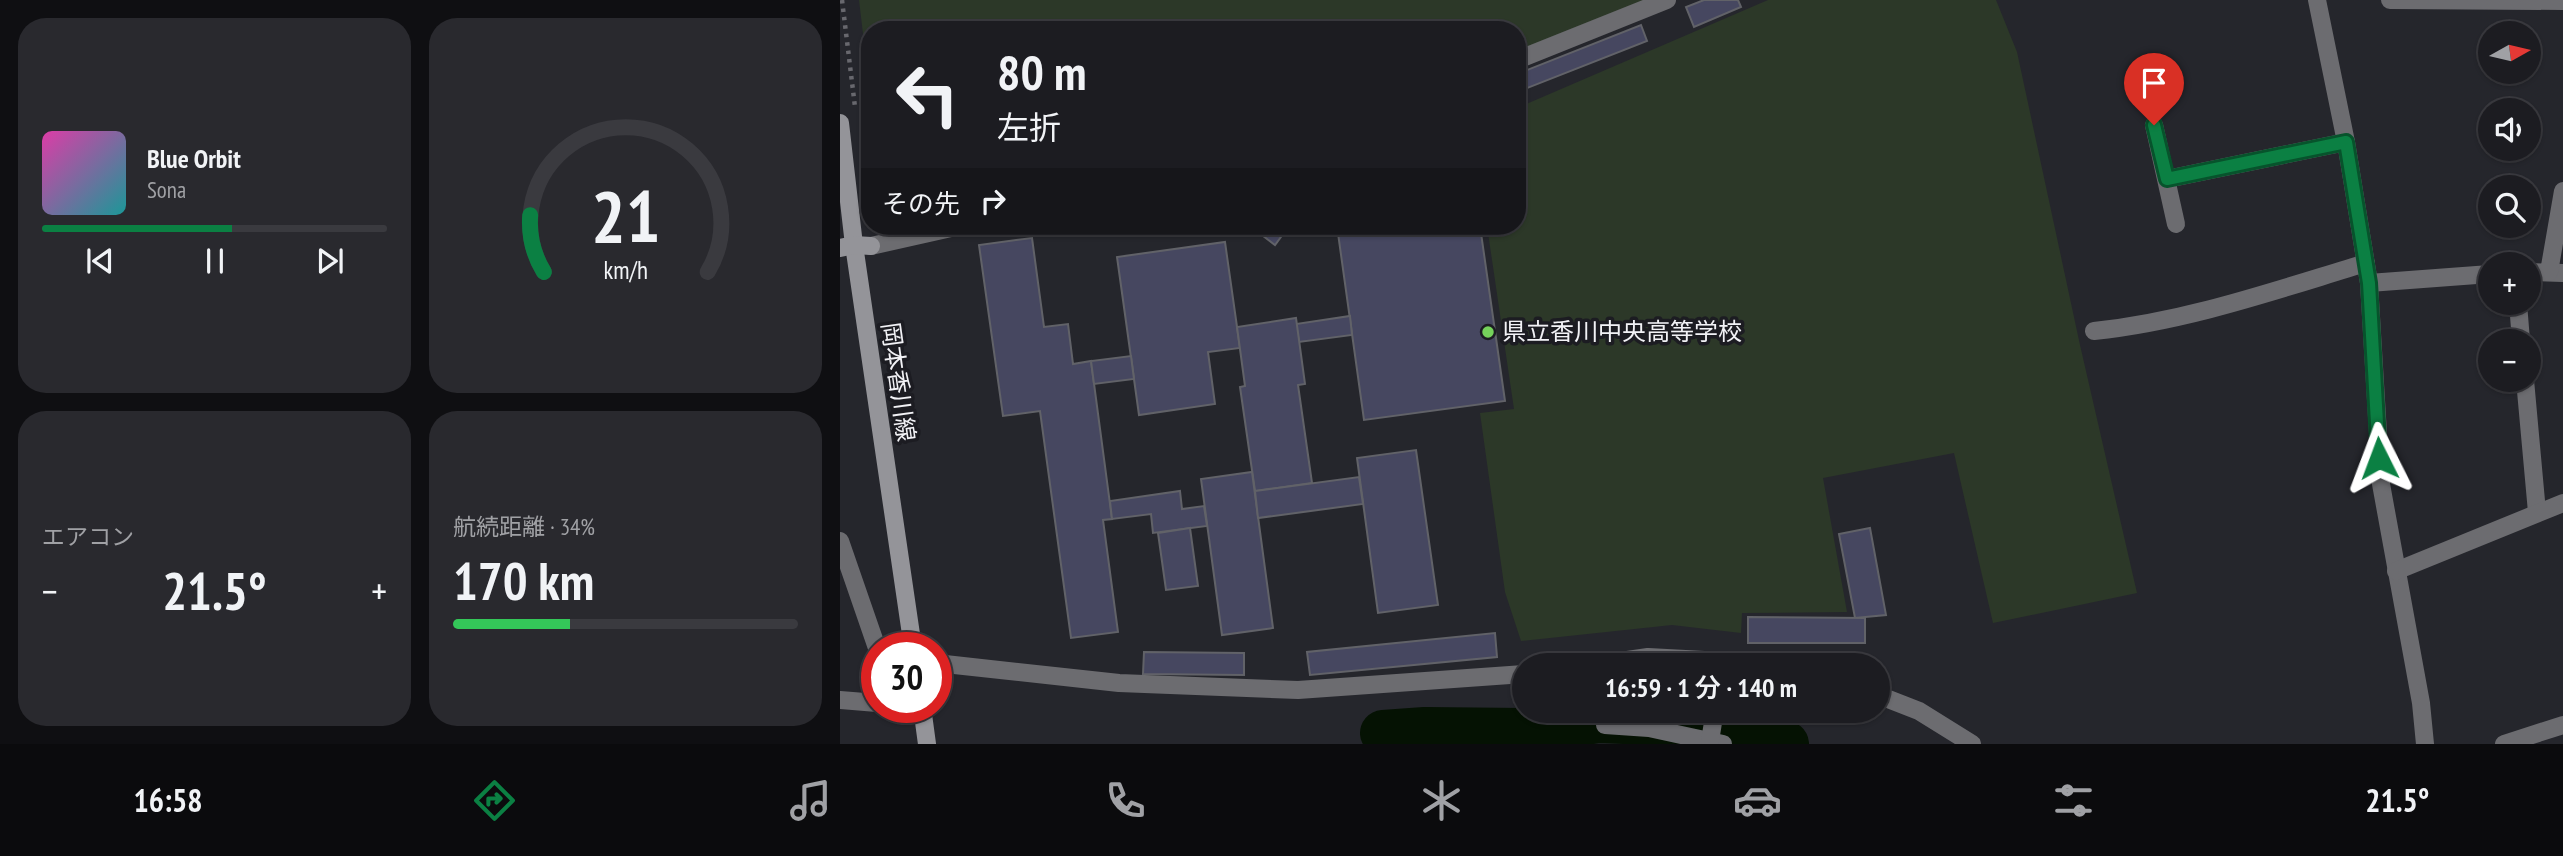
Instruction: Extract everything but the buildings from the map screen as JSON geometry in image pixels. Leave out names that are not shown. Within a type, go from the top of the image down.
[{"type":"main road","name":"岡本香川線","points":[[840,123],[855,247],[911,632]]},
{"type":"main road","points":[[924,723],[927,744]]},
{"type":"street","points":[[1526,56],[1667,0]]},
{"type":"street","points":[[2317,0],[2346,142],[2369,283],[2381,484],[2421,703],[2425,744]]},
{"type":"street","points":[[2390,0],[2563,1]]},
{"type":"street","points":[[2154,125],[2176,224]]},
{"type":"street","points":[[2167,179],[2346,142]]},
{"type":"street","points":[[2556,272],[2563,191]]},
{"type":"street","points":[[855,247],[915,235]]},
{"type":"street","points":[[2094,331],[2201,313],[2366,263]]},
{"type":"street","points":[[2369,283],[2478,275]]},
{"type":"street","points":[[2526,392],[2537,512]]},
{"type":"street","points":[[2396,571],[2563,503]]},
{"type":"street","points":[[840,541],[871,632]]},
{"type":"street","points":[[952,665],[1119,683],[1298,690],[1512,675]]},
{"type":"street","points":[[840,700],[861,702]]},
{"type":"street","points":[[1890,700],[1919,711],[1972,744]]},
{"type":"street","points":[[1605,725],[1649,736],[1717,742],[1716,723]]},
{"type":"street","points":[[2504,744],[2563,724]]},
{"type":"green space","points":[[859,0],[1645,0],[1526,47],[1526,21],[861,21]]},
{"type":"green space","points":[[1768,0],[1996,0],[2017,52],[2137,593],[1993,623],[1954,453],[1823,478],[1847,612],[1742,613],[1741,633],[1672,625],[1521,641],[1505,592],[1480,413],[1514,409],[1488,235],[1526,235],[1526,104]]},
{"type":"waterway","points":[[1383,733],[1425,730],[1523,731],[1599,720],[1725,725],[1786,744]]},
{"type":"place","name":"県立香川中央高等学校","points":[[1488,332]]},
{"type":"route","points":[[2154,125],[2167,179],[2346,142],[2369,283],[2379,458]]}]
